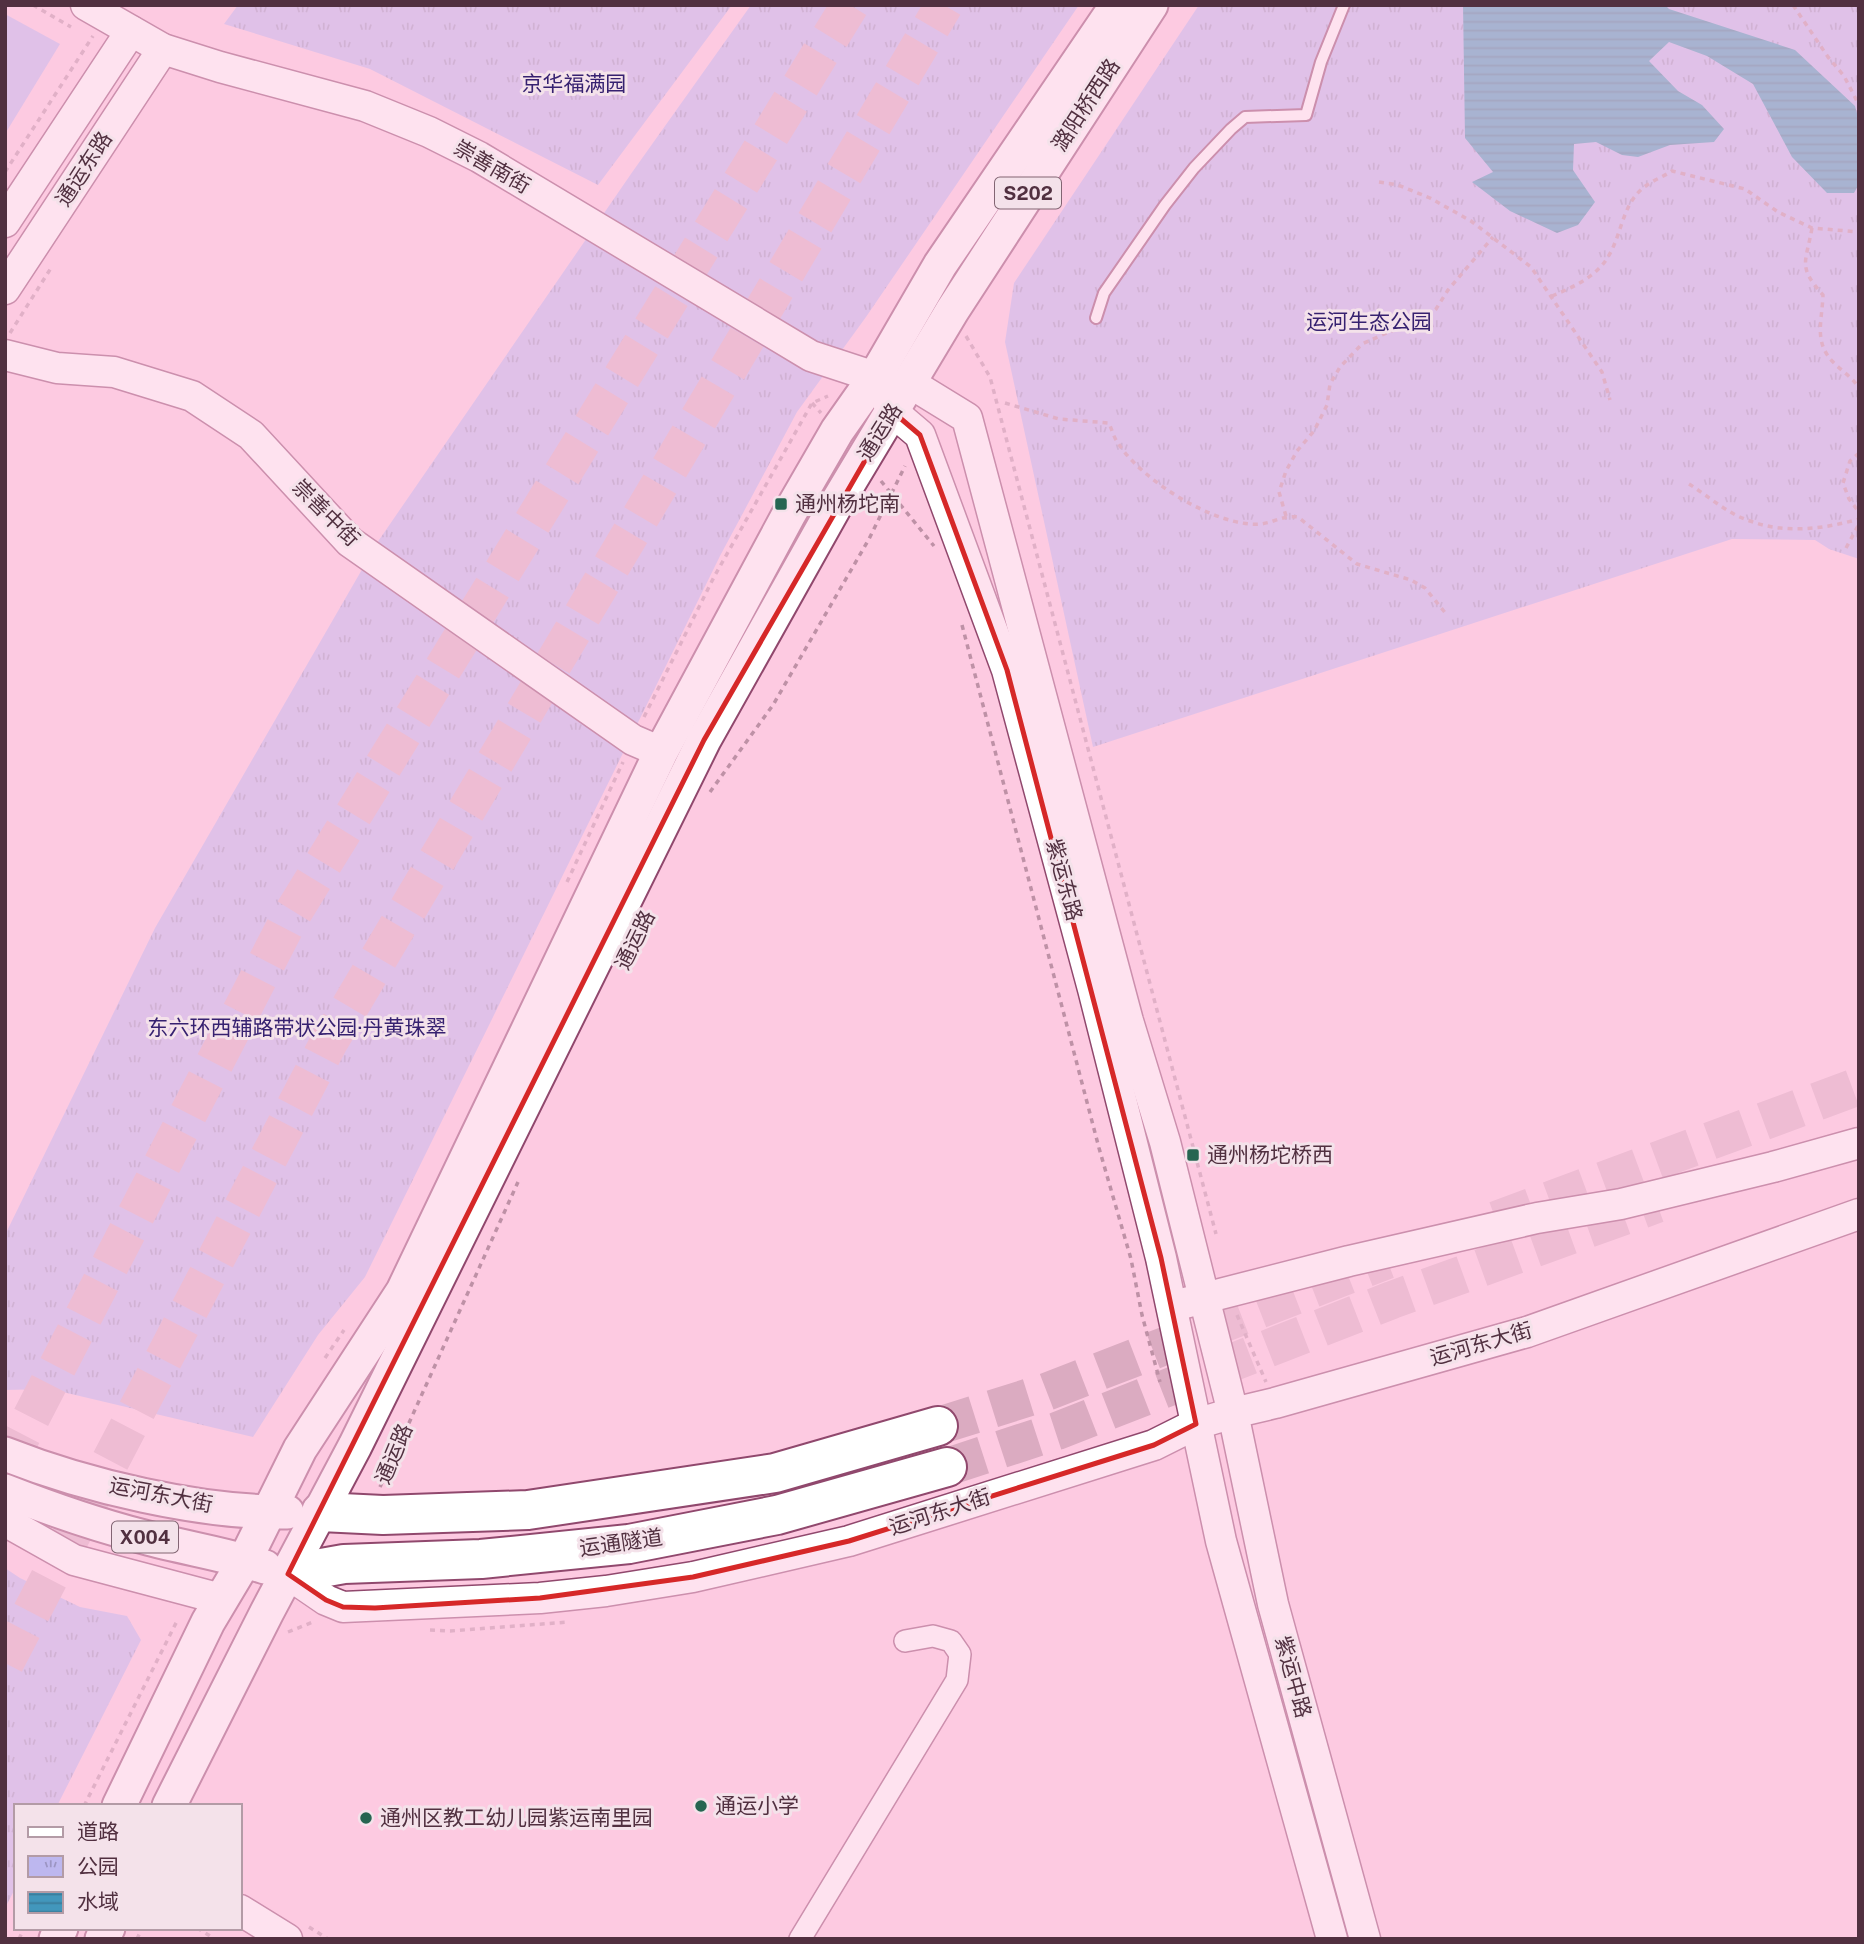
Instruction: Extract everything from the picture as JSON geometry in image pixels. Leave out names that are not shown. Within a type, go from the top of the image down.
[{"type":"highway","points":[[321,1512],[368,1514],[528,1510],[775,1473],[938,1426]]},
{"type":"highway","name":"运通隧道","points":[[288,1574],[344,1564],[481,1559],[629,1544],[777,1515],[947,1467]]},
{"type":"main road","name":"潞阳桥西路","points":[[875,377],[940,265],[1117,5]]},
{"type":"main road","name":"潞阳桥西路","points":[[910,383],[952,311],[1151,5]]},
{"type":"main road","name":"崇善南街","points":[[108,18],[163,49],[365,106],[429,132],[479,157],[811,356],[875,377]]},
{"type":"main road","name":"通运东路","points":[[5,222],[108,18]]},
{"type":"main road","name":"通运东路","points":[[5,289],[163,49]]},
{"type":"main road","name":"崇善中街","points":[[5,355],[57,368],[114,373],[192,396],[251,435],[350,542],[647,746]]},
{"type":"main road","name":"紫运东路","points":[[875,377],[910,383],[967,418],[1128,1021],[1216,1297],[1233,1413]]},
{"type":"main road","name":"紫运东路","points":[[875,377],[893,412],[920,435],[1007,670],[1097,1003],[1161,1258],[1196,1424]]},
{"type":"main road","name":"通运路","points":[[214,1597],[245,1560],[307,1436],[403,1291],[647,746],[789,514],[837,430],[875,377]]},
{"type":"main road","name":"通运路","points":[[170,1804],[321,1512],[705,740],[910,383]]},
{"type":"main road","points":[[1170,1306],[1537,1218],[1634,1201],[1859,1143]]},
{"type":"main road","name":"运河东大街","points":[[5,1491],[51,1510],[145,1538],[245,1560],[288,1574],[326,1600],[343,1608],[540,1598],[693,1577],[849,1541],[1154,1445],[1196,1424],[1527,1332],[1859,1214]]},
{"type":"main road","name":"紫运中路","points":[[1233,1413],[1273,1604],[1365,1939]]},
{"type":"main road","name":"紫运中路","points":[[1196,1424],[1221,1541],[1332,1939]]},
{"type":"main road","name":"运河东大街","points":[[5,1454],[42,1469],[155,1498],[268,1513],[321,1512]]},
{"type":"main road","points":[[5,1521],[74,1560],[214,1597],[120,1804]]},
{"type":"main road","points":[[242,1911],[287,1939]]},
{"type":"street","points":[[800,1939],[957,1680],[960,1654],[951,1641],[933,1636],[905,1641]]},
{"type":"lane","points":[[1096,318],[1104,293],[1165,205],[1194,168],[1231,129],[1245,117],[1306,115],[1321,62],[1344,5]]},
{"type":"path","points":[[1793,5],[1844,76],[1859,105]]},
{"type":"path","points":[[5,172],[108,18]]},
{"type":"path","points":[[1552,296],[1574,286],[1606,260],[1628,206],[1643,188],[1672,172],[1745,190],[1778,212],[1812,228],[1859,232]]},
{"type":"path","points":[[1378,182],[1398,185],[1430,198],[1471,220],[1531,267],[1602,372],[1610,401]]},
{"type":"path","points":[[1812,228],[1804,264],[1806,275],[1823,295],[1819,340],[1833,362],[1859,388]]},
{"type":"path","points":[[1286,516],[1279,492],[1286,471],[1314,431],[1327,405],[1330,384],[1339,367],[1362,344],[1391,331],[1415,325],[1436,309],[1448,290],[1493,237]]},
{"type":"path","points":[[952,311],[990,377],[1217,1240]]},
{"type":"path","points":[[562,892],[647,746],[714,578],[812,403],[837,393]]},
{"type":"path","points":[[812,403],[837,430]]},
{"type":"path","points":[[1006,403],[1059,419],[1109,423],[1118,443],[1158,482],[1195,507],[1237,522],[1261,524],[1286,516],[1298,517],[1357,564],[1411,580],[1425,588],[1447,615]]},
{"type":"path","name":"通运路","points":[[705,798],[774,705],[869,539],[920,435]]},
{"type":"path","points":[[1859,453],[1850,461],[1843,484],[1849,499],[1859,512]]},
{"type":"path","points":[[863,461],[937,551]]},
{"type":"path","points":[[1689,484],[1748,521],[1776,528],[1825,528],[1859,521]]},
{"type":"path","points":[[1846,548],[1859,521]]},
{"type":"path","name":"紫运东路","points":[[959,614],[1099,1148],[1131,1259],[1142,1315],[1163,1394]]},
{"type":"path","name":"通运路","points":[[368,1514],[519,1179]]},
{"type":"path","points":[[1216,1297],[1275,1403]]},
{"type":"path","points":[[321,1368],[332,1345],[348,1324]]},
{"type":"path","points":[[85,1804],[181,1613],[214,1597]]},
{"type":"path","points":[[279,1635],[317,1620],[326,1600]]},
{"type":"highlighted area","points":[[893,412],[920,435],[1007,670],[1161,1258],[1196,1424],[1154,1445],[849,1541],[693,1577],[540,1598],[375,1608],[343,1607],[326,1600],[288,1574],[704,740]]},
{"type":"green space","name":"京华福满园","points":[[238,5],[732,5],[598,185],[370,69],[224,24]]},
{"type":"green space","name":"东六环西辅路带状公园·丹黄珠翠","points":[[751,5],[1079,5],[866,317],[797,412],[720,556],[365,1277],[318,1335],[253,1437],[50,1389],[5,1390],[5,1235],[155,928],[379,540],[633,171]]},
{"type":"green space","name":"运河生态公园","points":[[1199,5],[1859,5],[1859,559],[1829,549],[1815,540],[1732,539],[1093,747],[1005,342],[1014,283]]},
{"type":"green space","points":[[5,14],[60,44],[5,134]]},
{"type":"green space","points":[[5,1568],[80,1607],[127,1616],[141,1640],[58,1804],[14,1804],[14,1891],[5,1908]]},
{"type":"water","points":[[1463,5],[1665,5],[1669,9],[1795,50],[1855,106],[1859,121],[1859,184],[1854,193],[1827,193],[1792,157],[1753,84],[1707,56],[1669,42],[1649,61],[1678,91],[1702,105],[1724,129],[1714,142],[1670,145],[1638,157],[1622,155],[1596,142],[1574,144],[1573,170],[1595,202],[1578,225],[1557,233],[1510,211],[1472,182],[1493,172],[1465,138]]},
{"type":"tunnel","points":[[5,1468],[288,921],[850,5]]},
{"type":"tunnel","points":[[5,1663],[329,1042],[944,5]]},
{"type":"tunnel","points":[[1496,1220],[1859,1086]]},
{"type":"tunnel","points":[[947,1467],[1057,1431],[1392,1300],[1657,1204]]},
{"type":"tunnel","points":[[938,1426],[1046,1392],[1387,1260]]},
{"type":"place","name":"通州杨坨南","points":[[781,504]]},
{"type":"place","name":"通州杨坨桥西","points":[[1193,1155]]},
{"type":"place","name":"通运小学","points":[[701,1806]]},
{"type":"place","name":"通州区教工幼儿园紫运南里园","points":[[366,1818]]}]
